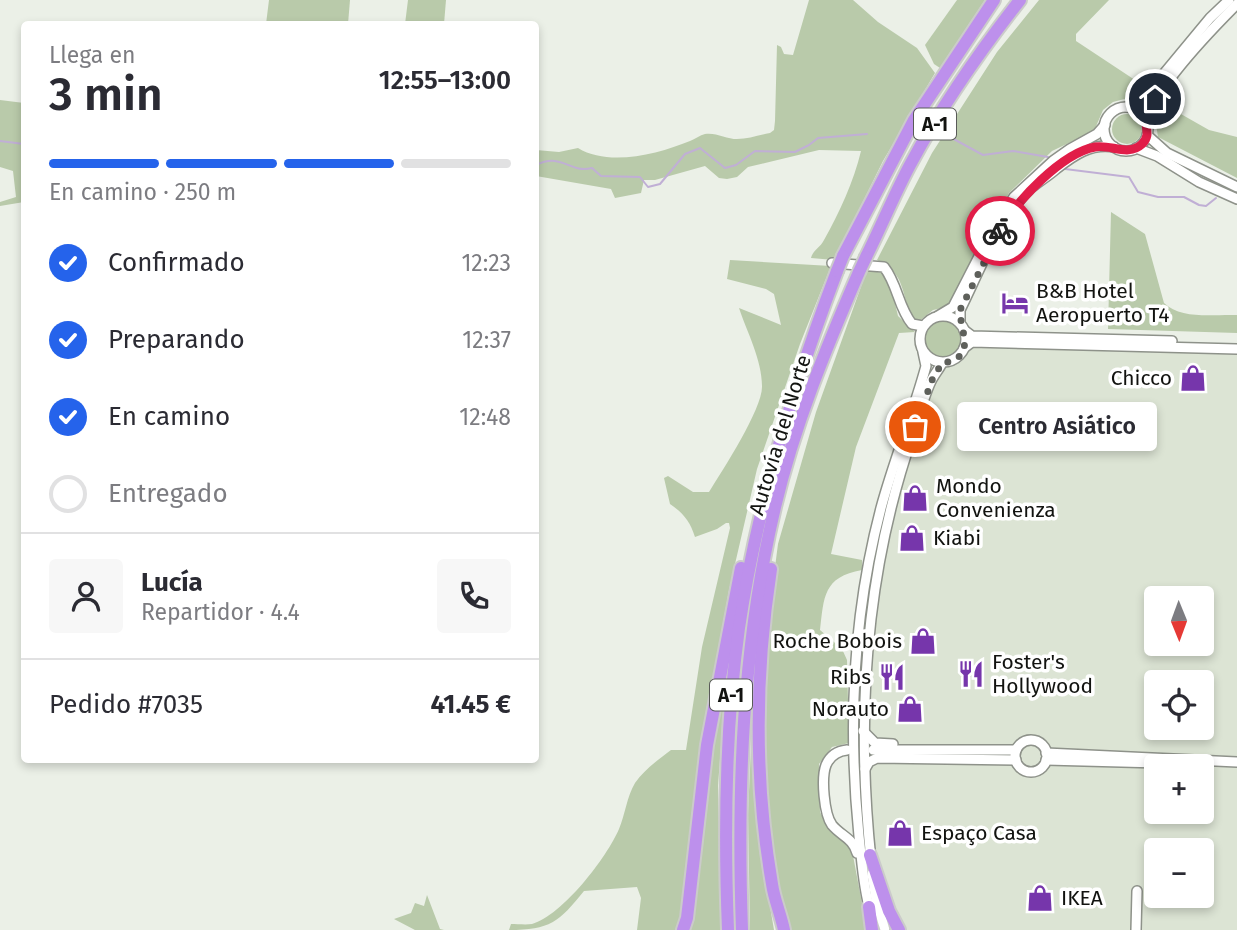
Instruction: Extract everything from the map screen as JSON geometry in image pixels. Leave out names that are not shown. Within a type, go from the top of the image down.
[{"type":"highway","name":"Autovía del Norte","points":[[728,930],[726,784],[732,691],[744,595],[772,464],[837,263],[914,120],[994,0]]},
{"type":"highway","name":"Autovía del Norte","points":[[742,930],[740,793],[744,692],[766,549],[787,465],[822,359],[859,272],[910,165],[967,73],[1020,0]]},
{"type":"highway","points":[[683,930],[687,918],[707,746],[735,599],[751,518],[772,464]]},
{"type":"highway","points":[[778,930],[763,814],[760,645],[787,465]]},
{"type":"highway","points":[[870,855],[889,911],[899,930]]},
{"type":"highway","points":[[772,887],[784,930]]},
{"type":"highway","points":[[869,907],[872,930]]},
{"type":"street","points":[[1114,147],[1106,137],[1107,119],[1115,110],[1138,103],[1210,18],[1229,0]]},
{"type":"street","points":[[1136,148],[1147,135],[1146,119],[1155,99],[1216,24],[1237,4]]},
{"type":"street","points":[[1127,107],[1136,109],[1146,119]]},
{"type":"street","points":[[877,930],[865,885],[858,819],[854,702],[863,600],[881,510],[926,366],[919,339],[923,326],[953,307],[989,237],[1014,197],[1053,161],[1097,134],[1105,125]]},
{"type":"street","points":[[1147,135],[1167,153],[1237,187]]},
{"type":"street","points":[[964,348],[966,336],[960,310],[1007,218],[1030,190],[1067,161],[1091,147],[1128,150],[1136,148],[1157,156],[1199,182],[1237,199]]},
{"type":"street","points":[[837,263],[884,267],[893,279],[903,313],[912,324],[923,326]]},
{"type":"street","points":[[938,316],[946,316],[972,336],[1237,343]]},
{"type":"street","points":[[923,352],[942,363],[955,359],[972,342],[1237,349]]},
{"type":"street","points":[[885,930],[876,900],[864,778],[866,663],[879,560],[903,462],[932,380],[942,363]]},
{"type":"street","points":[[863,731],[875,743],[929,745],[949,754]]},
{"type":"street","points":[[1031,740],[1041,744],[1046,757],[1040,768],[1031,771],[1021,768],[1016,755],[1022,742],[1031,740]]},
{"type":"street","points":[[847,750],[836,753],[826,765],[824,792],[833,826],[855,847],[865,885]]},
{"type":"street","points":[[871,750],[1016,755]]},
{"type":"street","points":[[864,778],[869,762],[877,758],[949,754]]},
{"type":"street","points":[[1046,757],[1191,764],[1201,761],[1237,762]]},
{"type":"street","points":[[828,815],[842,828],[852,825],[858,819]]},
{"type":"street","points":[[1136,891],[1136,930]]},
{"type":"shaded area","points":[[973,346],[1237,349],[1237,930],[885,930],[864,778],[873,601],[903,462],[938,370],[961,362]]},
{"type":"green space","points":[[269,0],[350,0],[348,21],[266,21]]},
{"type":"green space","points":[[408,0],[446,0],[444,21],[405,21]]},
{"type":"green space","points":[[809,0],[853,0],[878,22],[917,48],[935,73],[883,161],[834,260],[811,258],[824,240],[840,208],[861,151],[819,150],[748,167],[737,177],[727,179],[719,178],[705,166],[655,180],[644,180],[641,193],[615,198],[611,189],[539,177],[539,150],[559,152],[578,148],[590,154],[619,158],[649,154],[705,134],[737,139],[770,133],[774,130],[775,121],[777,45],[784,54],[793,55]]},
{"type":"green space","points":[[957,0],[985,0],[940,68],[934,64],[925,45]]},
{"type":"green space","points":[[1039,0],[1109,0],[1076,34],[1076,41],[1141,84],[1132,97],[1113,102],[1103,110],[1094,131],[1052,151],[1009,193],[947,307],[933,310],[918,322],[909,310],[897,276],[877,260],[932,153],[997,52]]},
{"type":"green space","points":[[0,100],[21,103],[21,202],[0,206],[0,202],[16,197],[13,171],[0,167]]},
{"type":"green space","points":[[1165,105],[1209,130],[1237,137],[1237,178],[1158,137],[1155,118]]},
{"type":"green space","points":[[1127,114],[1138,118],[1142,129],[1138,140],[1127,144],[1116,140],[1112,129],[1116,118]]},
{"type":"green space","points":[[1111,212],[1145,234],[1164,303],[1179,312],[1189,314],[1237,315],[1237,333],[1108,329]]},
{"type":"green space","points":[[730,260],[831,266],[800,344],[757,469],[729,590],[700,751],[679,930],[637,930],[641,898],[637,887],[584,891],[568,910],[552,922],[534,928],[509,930],[511,924],[532,924],[544,918],[583,884],[613,841],[635,783],[671,750],[686,750],[702,647],[730,528],[729,523],[726,523],[695,537],[686,518],[670,504],[664,478],[668,476],[693,492],[709,492],[741,439],[761,396],[760,366],[739,308],[781,325],[774,294],[766,289],[727,279]]},
{"type":"green space","points":[[867,270],[882,273],[890,283],[898,316],[915,332],[899,333],[856,447],[831,554],[862,560],[862,570],[849,573],[833,583],[825,598],[820,630],[842,649],[847,660],[849,743],[832,747],[819,764],[820,812],[829,829],[851,845],[867,930],[789,930],[775,880],[766,793],[762,667],[778,544],[816,412]]},
{"type":"green space","points":[[943,321],[956,326],[961,339],[956,352],[943,357],[930,352],[925,339],[930,326]]},
{"type":"green space","points":[[721,692],[725,692],[718,786],[721,930],[690,930]]},
{"type":"green space","points":[[753,702],[762,859],[774,930],[750,930],[748,814]]},
{"type":"green space","points":[[427,895],[440,929],[444,930],[415,930],[394,919],[411,913],[415,903],[424,906]]},
{"type":"waterway","points":[[539,164],[553,161],[577,168],[592,168],[601,176],[640,177],[648,187],[660,184],[685,154],[700,148],[725,168],[736,165],[755,151],[795,152],[818,138],[867,134]]},
{"type":"waterway","points":[[950,137],[983,155],[1013,151],[1048,157]]},
{"type":"waterway","points":[[0,141],[21,144]]},
{"type":"waterway","points":[[1065,169],[1129,177],[1138,192],[1158,197],[1184,197],[1199,205],[1206,206],[1216,198]]},
{"type":"way so far","points":[[915,427],[932,380],[942,363],[955,359],[964,348],[966,336],[960,323],[960,310],[1000,231]]},
{"type":"place","name":"B&B Hotel Aeropuerto T4","points":[[1015,303]]},
{"type":"place","name":"Chicco","points":[[1193,378]]},
{"type":"place","name":"Centro Asiático","points":[[915,427]]},
{"type":"place","name":"Mondo Convenienza","points":[[915,498]]},
{"type":"place","name":"Kiabi","points":[[912,538]]},
{"type":"place","name":"Roche Bobois","points":[[923,641]]},
{"type":"place","name":"Foster's Hollywood","points":[[971,674]]},
{"type":"place","name":"Ribs","points":[[892,677]]},
{"type":"place","name":"Norauto","points":[[910,709]]},
{"type":"place","name":"Espaço Casa","points":[[900,833]]},
{"type":"place","name":"IKEA","points":[[1040,898]]},
{"type":"route","points":[[1000,231],[1015,206],[1030,190],[1067,161],[1091,147],[1104,145],[1128,150],[1140,145],[1147,135],[1146,119],[1155,99]]}]
